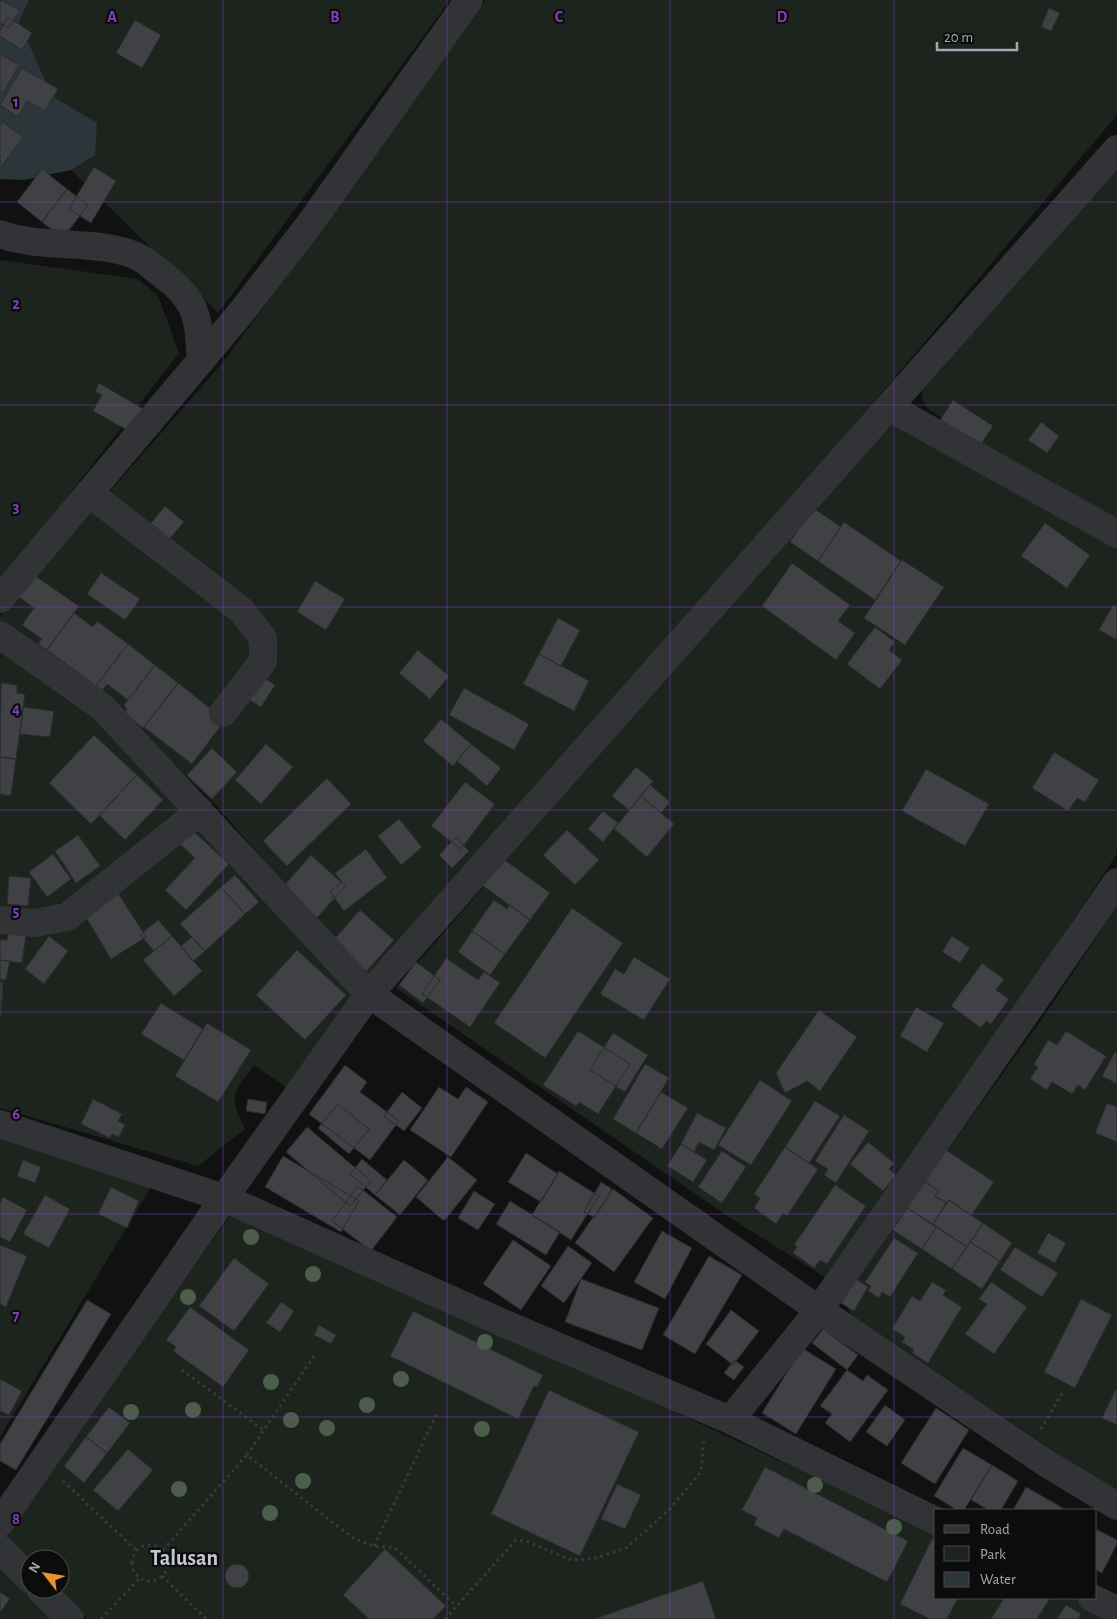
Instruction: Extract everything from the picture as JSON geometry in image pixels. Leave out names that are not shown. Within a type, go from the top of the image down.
[{"type":"street","points":[[0,600],[201,361],[309,225],[469,0]]},
{"type":"street","points":[[0,1523],[224,1198],[369,994],[1117,149]]},
{"type":"street","points":[[0,234],[18,240],[109,249],[141,258],[187,295],[198,322],[201,361]]},
{"type":"street","points":[[889,407],[1117,534]]},
{"type":"street","points":[[89,494],[241,610],[263,638],[263,661],[223,713]]},
{"type":"street","points":[[0,635],[102,708],[369,994],[819,1310],[1028,1451],[1117,1506]]},
{"type":"street","points":[[0,920],[34,923],[67,917],[200,811]]},
{"type":"street","points":[[720,1416],[819,1310],[1117,882]]},
{"type":"street","points":[[0,1124],[224,1198],[503,1323],[720,1416],[934,1520]]},
{"type":"street","points":[[0,1549],[20,1569]]},
{"type":"street","points":[[50,1599],[70,1619]]},
{"type":"street","points":[[1094,1599],[1117,1610]]},
{"type":"path","points":[[163,1550],[247,1455],[314,1356]]},
{"type":"path","points":[[182,1370],[265,1431]]},
{"type":"path","points":[[1028,1451],[1064,1390]]},
{"type":"path","points":[[374,1546],[438,1411]]},
{"type":"path","points":[[445,1619],[516,1540],[526,1541],[571,1560],[593,1559],[626,1548],[668,1511],[701,1472],[704,1428],[720,1416]]},
{"type":"path","points":[[247,1455],[354,1540],[374,1546],[395,1548],[456,1606]]},
{"type":"path","points":[[42,1461],[137,1551]]},
{"type":"path","points":[[147,1545],[158,1546],[163,1550],[168,1566],[162,1576],[151,1581],[140,1578],[136,1574],[132,1562],[137,1551],[147,1545]]},
{"type":"path","points":[[162,1576],[206,1619]]},
{"type":"path","points":[[101,1619],[140,1578]]},
{"type":"green space","points":[[29,0],[450,0],[218,313],[71,170],[94,155],[52,96],[19,21]]},
{"type":"green space","points":[[486,0],[1117,0],[1117,115],[642,676],[368,978],[322,931],[218,807],[108,701],[0,621],[0,617],[225,360]]},
{"type":"green space","points":[[1117,166],[1117,527],[1058,494],[927,408],[922,399],[923,389]]},
{"type":"green space","points":[[0,260],[138,279],[158,296],[179,353],[0,584]]},
{"type":"green space","points":[[892,421],[1117,542],[1117,854],[922,1146],[828,1279],[732,1219],[396,988],[624,724]]},
{"type":"green space","points":[[0,651],[92,710],[353,994],[289,1089],[254,1065],[237,1089],[235,1095],[236,1108],[245,1129],[198,1166],[0,1108]]},
{"type":"green space","points":[[1117,906],[1117,1493],[851,1315],[846,1304],[847,1290],[1047,1012]]},
{"type":"green space","points":[[0,1134],[151,1187],[0,1437]]},
{"type":"green space","points":[[232,1213],[245,1213],[934,1532],[934,1599],[1077,1599],[1117,1619],[87,1619],[65,1599],[70,1599],[70,1549],[20,1549],[20,1558],[0,1540]]},
{"type":"green space","points":[[0,1566],[20,1586],[20,1599],[33,1599],[53,1619],[0,1619]]},
{"type":"water","points":[[0,0],[29,0],[19,21],[52,96],[97,123],[95,155],[71,170],[24,180],[0,179]]},
{"type":"building","points":[[0,0],[20,10],[9,28],[0,23]]},
{"type":"building","points":[[1049,8],[1060,13],[1051,31],[1041,27]]},
{"type":"building","points":[[8,17],[32,33],[22,50],[0,36],[0,30]]},
{"type":"building","points":[[135,20],[161,35],[142,68],[116,53]]},
{"type":"building","points":[[0,54],[19,65],[3,93],[0,91]]},
{"type":"building","points":[[22,68],[58,89],[45,111],[27,101],[18,117],[0,105]]},
{"type":"building","points":[[3,122],[23,137],[0,169],[0,125]]},
{"type":"building","points":[[94,167],[116,181],[91,223],[69,209]]},
{"type":"building","points":[[42,169],[67,189],[42,222],[17,202]]},
{"type":"building","points":[[67,189],[88,205],[63,238],[42,222]]},
{"type":"building","points":[[99,383],[145,410],[132,433],[93,411],[102,395],[95,391]]},
{"type":"building","points":[[953,400],[993,426],[979,447],[939,422]]},
{"type":"building","points":[[1041,422],[1059,436],[1047,453],[1028,440]]},
{"type":"building","points":[[165,506],[184,522],[165,544],[147,528]]},
{"type":"building","points":[[813,508],[841,527],[818,561],[790,542]]},
{"type":"building","points":[[844,522],[901,561],[875,600],[818,561]]},
{"type":"building","points":[[1045,523],[1090,555],[1067,588],[1021,556]]},
{"type":"building","points":[[902,560],[944,587],[905,645],[864,618]]},
{"type":"building","points":[[792,563],[850,605],[838,621],[855,633],[836,660],[762,606]]},
{"type":"building","points":[[101,573],[140,599],[125,620],[87,594]]},
{"type":"building","points":[[35,576],[79,606],[47,650],[38,644],[42,639],[22,625],[34,608],[19,597]]},
{"type":"building","points":[[315,581],[345,599],[326,630],[297,612]]},
{"type":"building","points":[[1113,605],[1117,607],[1117,640],[1099,630]]},
{"type":"building","points":[[74,613],[93,627],[97,621],[128,644],[96,686],[47,650]]},
{"type":"building","points":[[558,618],[580,630],[561,666],[539,654]]},
{"type":"building","points":[[875,627],[895,642],[889,650],[902,660],[880,689],[847,664]]},
{"type":"building","points":[[128,644],[155,665],[128,700],[107,684],[102,691],[96,686]]},
{"type":"building","points":[[418,650],[449,676],[430,699],[399,673]]},
{"type":"building","points":[[539,654],[589,681],[574,711],[523,684]]},
{"type":"building","points":[[155,665],[178,683],[143,728],[124,713],[127,709],[124,705]]},
{"type":"building","points":[[259,675],[275,685],[261,707],[245,697]]},
{"type":"building","points":[[1,683],[17,685],[17,693],[25,694],[16,759],[0,757]]},
{"type":"building","points":[[178,683],[225,720],[192,764],[144,727]]},
{"type":"building","points":[[464,688],[529,724],[514,750],[449,715]]},
{"type":"building","points":[[23,707],[54,711],[50,737],[20,734]]},
{"type":"building","points":[[441,719],[471,744],[453,766],[423,741]]},
{"type":"building","points":[[94,735],[137,775],[91,824],[49,783]]},
{"type":"building","points":[[266,744],[293,767],[261,804],[235,780]]},
{"type":"building","points":[[471,744],[501,768],[487,786],[457,761]]},
{"type":"building","points":[[212,748],[237,772],[212,799],[187,775]]},
{"type":"building","points":[[1054,752],[1099,780],[1085,802],[1077,798],[1068,811],[1032,788]]},
{"type":"building","points":[[0,757],[16,759],[11,796],[0,794]]},
{"type":"building","points":[[636,767],[653,781],[629,810],[612,796]]},
{"type":"building","points":[[926,769],[989,804],[965,846],[902,811]]},
{"type":"building","points":[[137,775],[163,800],[125,840],[99,815]]},
{"type":"building","points":[[327,778],[351,804],[287,866],[263,841]]},
{"type":"building","points":[[465,782],[495,804],[461,849],[431,826]]},
{"type":"building","points":[[650,785],[670,802],[661,813],[641,796]]},
{"type":"building","points":[[641,796],[674,824],[647,857],[614,829]]},
{"type":"building","points":[[603,811],[618,823],[603,842],[588,829]]},
{"type":"building","points":[[399,819],[422,847],[401,865],[378,836]]},
{"type":"building","points":[[191,829],[229,864],[186,910],[165,890],[195,858],[178,842]]},
{"type":"building","points":[[567,830],[599,860],[575,885],[543,855]]},
{"type":"building","points":[[78,835],[100,866],[76,883],[55,851]]},
{"type":"building","points":[[456,837],[469,851],[452,868],[439,855]]},
{"type":"building","points":[[366,849],[387,878],[344,911],[330,892],[342,882],[335,873]]},
{"type":"building","points":[[53,854],[71,879],[47,897],[29,872]]},
{"type":"building","points":[[311,855],[345,886],[317,918],[282,888]]},
{"type":"building","points":[[502,858],[550,893],[530,920],[482,885]]},
{"type":"building","points":[[235,875],[259,902],[245,914],[221,887]]},
{"type":"building","points":[[9,876],[31,878],[28,906],[7,904]]},
{"type":"building","points":[[221,887],[245,914],[205,951],[180,924]]},
{"type":"building","points":[[118,893],[146,937],[111,959],[84,914]]},
{"type":"building","points":[[494,900],[507,909],[509,905],[530,920],[505,954],[472,931]]},
{"type":"building","points":[[572,908],[623,943],[545,1058],[494,1023]]},
{"type":"building","points":[[360,910],[394,940],[365,973],[331,943]]},
{"type":"building","points":[[158,920],[172,936],[154,951],[140,935]]},
{"type":"building","points":[[9,931],[26,934],[22,963],[0,960],[0,940],[7,940]]},
{"type":"building","points":[[472,931],[505,954],[490,975],[458,952]]},
{"type":"building","points":[[49,936],[68,951],[44,984],[25,969]]},
{"type":"building","points":[[172,936],[202,971],[174,996],[143,960]]},
{"type":"building","points":[[952,936],[970,948],[960,963],[942,952]]},
{"type":"building","points":[[192,937],[205,951],[193,961],[181,946]]},
{"type":"building","points":[[297,950],[346,995],[305,1040],[256,995]]},
{"type":"building","points":[[634,957],[670,979],[644,1020],[600,994],[615,969],[624,974]]},
{"type":"building","points":[[446,958],[478,980],[484,972],[500,983],[470,1027],[422,994]]},
{"type":"building","points":[[0,960],[10,961],[6,980],[0,979]]},
{"type":"building","points":[[416,962],[440,980],[423,1003],[399,985]]},
{"type":"building","points":[[982,963],[1004,979],[996,990],[1009,999],[991,1024],[986,1021],[981,1028],[951,1006]]},
{"type":"building","points":[[0,982],[3,982],[1,1017],[0,1017]]},
{"type":"building","points":[[161,1003],[203,1029],[184,1060],[141,1034]]},
{"type":"building","points":[[916,1007],[944,1023],[927,1052],[900,1036]]},
{"type":"building","points":[[819,1010],[857,1037],[820,1091],[807,1081],[785,1093],[776,1073]]},
{"type":"building","points":[[207,1023],[251,1050],[218,1102],[175,1076]]},
{"type":"building","points":[[578,1031],[630,1064],[598,1114],[579,1102],[576,1106],[543,1085]]},
{"type":"building","points":[[1066,1031],[1106,1056],[1085,1090],[1078,1085],[1072,1094],[1052,1082],[1047,1090],[1030,1079],[1038,1067],[1034,1064],[1048,1040],[1057,1045]]},
{"type":"building","points":[[613,1033],[648,1055],[625,1092],[590,1070]]},
{"type":"building","points":[[1115,1052],[1117,1053],[1117,1084],[1102,1076]]},
{"type":"building","points":[[645,1064],[669,1078],[636,1133],[613,1119]]},
{"type":"building","points":[[345,1065],[367,1082],[360,1092],[399,1121],[370,1160],[309,1114]]},
{"type":"building","points":[[760,1080],[792,1101],[751,1165],[718,1145]]},
{"type":"building","points":[[439,1087],[458,1099],[466,1087],[488,1102],[451,1157],[410,1130]]},
{"type":"building","points":[[402,1092],[422,1108],[404,1131],[384,1116]]},
{"type":"building","points":[[661,1092],[688,1108],[662,1149],[636,1133]]},
{"type":"building","points":[[93,1099],[122,1114],[118,1121],[125,1125],[119,1137],[112,1134],[110,1138],[81,1124]]},
{"type":"building","points":[[248,1099],[267,1102],[265,1114],[246,1111]]},
{"type":"building","points":[[815,1101],[840,1116],[809,1163],[785,1147]]},
{"type":"building","points":[[1107,1103],[1117,1107],[1117,1142],[1095,1133]]},
{"type":"building","points":[[338,1104],[369,1129],[349,1154],[318,1128]]},
{"type":"building","points":[[697,1113],[726,1128],[714,1150],[699,1142],[694,1152],[681,1144]]},
{"type":"building","points":[[844,1115],[869,1131],[836,1183],[824,1175],[828,1169],[815,1161]]},
{"type":"building","points":[[307,1127],[371,1181],[350,1206],[286,1152]]},
{"type":"building","points":[[868,1142],[894,1163],[889,1169],[896,1175],[883,1191],[850,1164]]},
{"type":"building","points":[[681,1144],[707,1160],[693,1182],[667,1166]]},
{"type":"building","points":[[785,1147],[818,1169],[787,1216],[783,1213],[776,1224],[754,1208],[760,1198],[754,1194]]},
{"type":"building","points":[[946,1150],[994,1182],[971,1216],[949,1200],[946,1203],[935,1196],[939,1191],[925,1182]]},
{"type":"building","points":[[722,1151],[746,1167],[722,1203],[698,1187]]},
{"type":"building","points":[[526,1153],[558,1174],[541,1202],[508,1182]]},
{"type":"building","points":[[283,1156],[359,1201],[341,1232],[265,1187]]},
{"type":"building","points":[[448,1157],[477,1180],[444,1221],[416,1197]]},
{"type":"building","points":[[362,1159],[387,1180],[375,1195],[350,1174]]},
{"type":"building","points":[[23,1160],[41,1167],[35,1183],[17,1176]]},
{"type":"building","points":[[404,1160],[428,1180],[400,1215],[375,1195]]},
{"type":"building","points":[[559,1171],[599,1196],[571,1240],[532,1215]]},
{"type":"building","points":[[601,1182],[612,1189],[595,1218],[584,1212]]},
{"type":"building","points":[[925,1182],[939,1191],[935,1196],[946,1203],[933,1224],[907,1208]]},
{"type":"building","points":[[835,1185],[866,1206],[827,1264],[820,1260],[814,1268],[793,1253],[797,1247],[794,1245]]},
{"type":"building","points":[[358,1186],[397,1217],[371,1251],[332,1221]]},
{"type":"building","points":[[111,1187],[139,1201],[127,1228],[98,1214]]},
{"type":"building","points":[[613,1189],[653,1218],[614,1272],[575,1243]]},
{"type":"building","points":[[474,1191],[495,1204],[478,1230],[458,1218]]},
{"type":"building","points":[[45,1195],[70,1209],[49,1248],[23,1234]]},
{"type":"building","points":[[3,1197],[27,1210],[10,1242],[0,1237],[0,1203]]},
{"type":"building","points":[[949,1200],[983,1223],[967,1247],[933,1224]]},
{"type":"building","points":[[510,1201],[560,1232],[546,1255],[496,1224]]},
{"type":"building","points":[[907,1208],[936,1227],[922,1249],[893,1230]]},
{"type":"building","points":[[983,1223],[1012,1243],[1000,1261],[970,1242]]},
{"type":"building","points":[[936,1227],[967,1247],[952,1269],[922,1249]]},
{"type":"building","points":[[662,1231],[692,1248],[665,1299],[634,1282]]},
{"type":"building","points":[[1048,1233],[1066,1243],[1055,1263],[1037,1253]]},
{"type":"building","points":[[894,1238],[918,1253],[890,1297],[882,1292],[879,1298],[868,1291],[871,1286],[865,1282]]},
{"type":"building","points":[[513,1240],[551,1266],[521,1310],[483,1284]]},
{"type":"building","points":[[970,1242],[1000,1261],[982,1289],[952,1269]]},
{"type":"building","points":[[0,1245],[27,1256],[6,1307],[0,1304]]},
{"type":"building","points":[[568,1246],[592,1263],[564,1303],[541,1286]]},
{"type":"building","points":[[1015,1247],[1058,1273],[1042,1297],[1000,1270]]},
{"type":"building","points":[[709,1256],[742,1275],[695,1354],[663,1335]]},
{"type":"building","points":[[234,1258],[269,1284],[234,1331],[199,1306]]},
{"type":"building","points":[[581,1279],[659,1308],[642,1350],[565,1322]]},
{"type":"building","points":[[856,1279],[868,1287],[854,1311],[841,1303]]},
{"type":"building","points":[[932,1282],[946,1290],[943,1295],[962,1307],[928,1363],[912,1353],[914,1350],[902,1342],[905,1337],[892,1329],[912,1296],[920,1301]]},
{"type":"building","points":[[991,1282],[1027,1307],[994,1354],[965,1334],[987,1304],[979,1299]]},
{"type":"building","points":[[1081,1299],[1112,1315],[1075,1388],[1044,1372]]},
{"type":"building","points":[[87,1300],[111,1314],[16,1470],[0,1461],[0,1444]]},
{"type":"building","points":[[281,1302],[294,1311],[280,1332],[266,1323]]},
{"type":"building","points":[[190,1307],[249,1350],[223,1387],[173,1351],[176,1347],[166,1340]]},
{"type":"building","points":[[731,1310],[759,1331],[733,1365],[706,1344]]},
{"type":"building","points":[[413,1311],[543,1375],[537,1387],[534,1386],[518,1419],[390,1356]]},
{"type":"building","points":[[319,1325],[336,1335],[331,1344],[314,1335]]},
{"type":"building","points":[[823,1329],[858,1355],[847,1370],[812,1343]]},
{"type":"building","points":[[802,1348],[836,1369],[796,1434],[762,1413]]},
{"type":"building","points":[[734,1360],[744,1367],[734,1380],[724,1373]]},
{"type":"building","points":[[847,1370],[863,1381],[867,1375],[888,1390],[850,1442],[825,1423],[832,1414],[820,1406]]},
{"type":"building","points":[[0,1379],[22,1391],[9,1415],[0,1411]]},
{"type":"building","points":[[549,1390],[639,1432],[580,1556],[491,1514]]},
{"type":"building","points":[[1117,1390],[1117,1425],[1102,1418]]},
{"type":"building","points":[[885,1405],[905,1420],[887,1446],[866,1432]]},
{"type":"building","points":[[109,1407],[130,1423],[107,1453],[86,1437]]},
{"type":"building","points":[[936,1408],[969,1430],[935,1484],[901,1463]]},
{"type":"building","points":[[86,1437],[107,1453],[84,1483],[64,1466]]},
{"type":"building","points":[[963,1448],[992,1465],[965,1509],[955,1509],[934,1496]]},
{"type":"building","points":[[128,1449],[153,1470],[118,1511],[93,1490]]},
{"type":"building","points":[[992,1465],[1018,1481],[1002,1509],[987,1509],[971,1500]]},
{"type":"building","points":[[765,1467],[908,1541],[887,1582],[784,1529],[779,1538],[754,1525],[757,1518],[742,1510]]},
{"type":"building","points":[[617,1484],[641,1495],[625,1529],[601,1519]]},
{"type":"building","points":[[1026,1487],[1063,1508],[1062,1509],[1014,1509]]},
{"type":"building","points":[[1097,1530],[1117,1540],[1117,1544],[1102,1573],[1097,1570]]},
{"type":"building","points":[[932,1539],[934,1540],[934,1599],[957,1599],[947,1619],[930,1619],[900,1604]]},
{"type":"building","points":[[385,1549],[446,1606],[433,1619],[369,1619],[343,1595]]},
{"type":"building","points":[[237,1564],[242,1565],[248,1571],[248,1581],[242,1587],[237,1588],[232,1587],[226,1581],[225,1576],[226,1571],[232,1565]]},
{"type":"building","points":[[703,1581],[716,1619],[594,1619]]},
{"type":"building","points":[[0,1592],[10,1599],[0,1612]]},
{"type":"building","points":[[1003,1599],[1049,1599],[1037,1619],[991,1619]]},
{"type":"building","points":[[1066,1605],[1081,1614],[1078,1619],[1057,1619]]},
{"type":"district","name":"Talusan","points":[[184,1558]]}]
